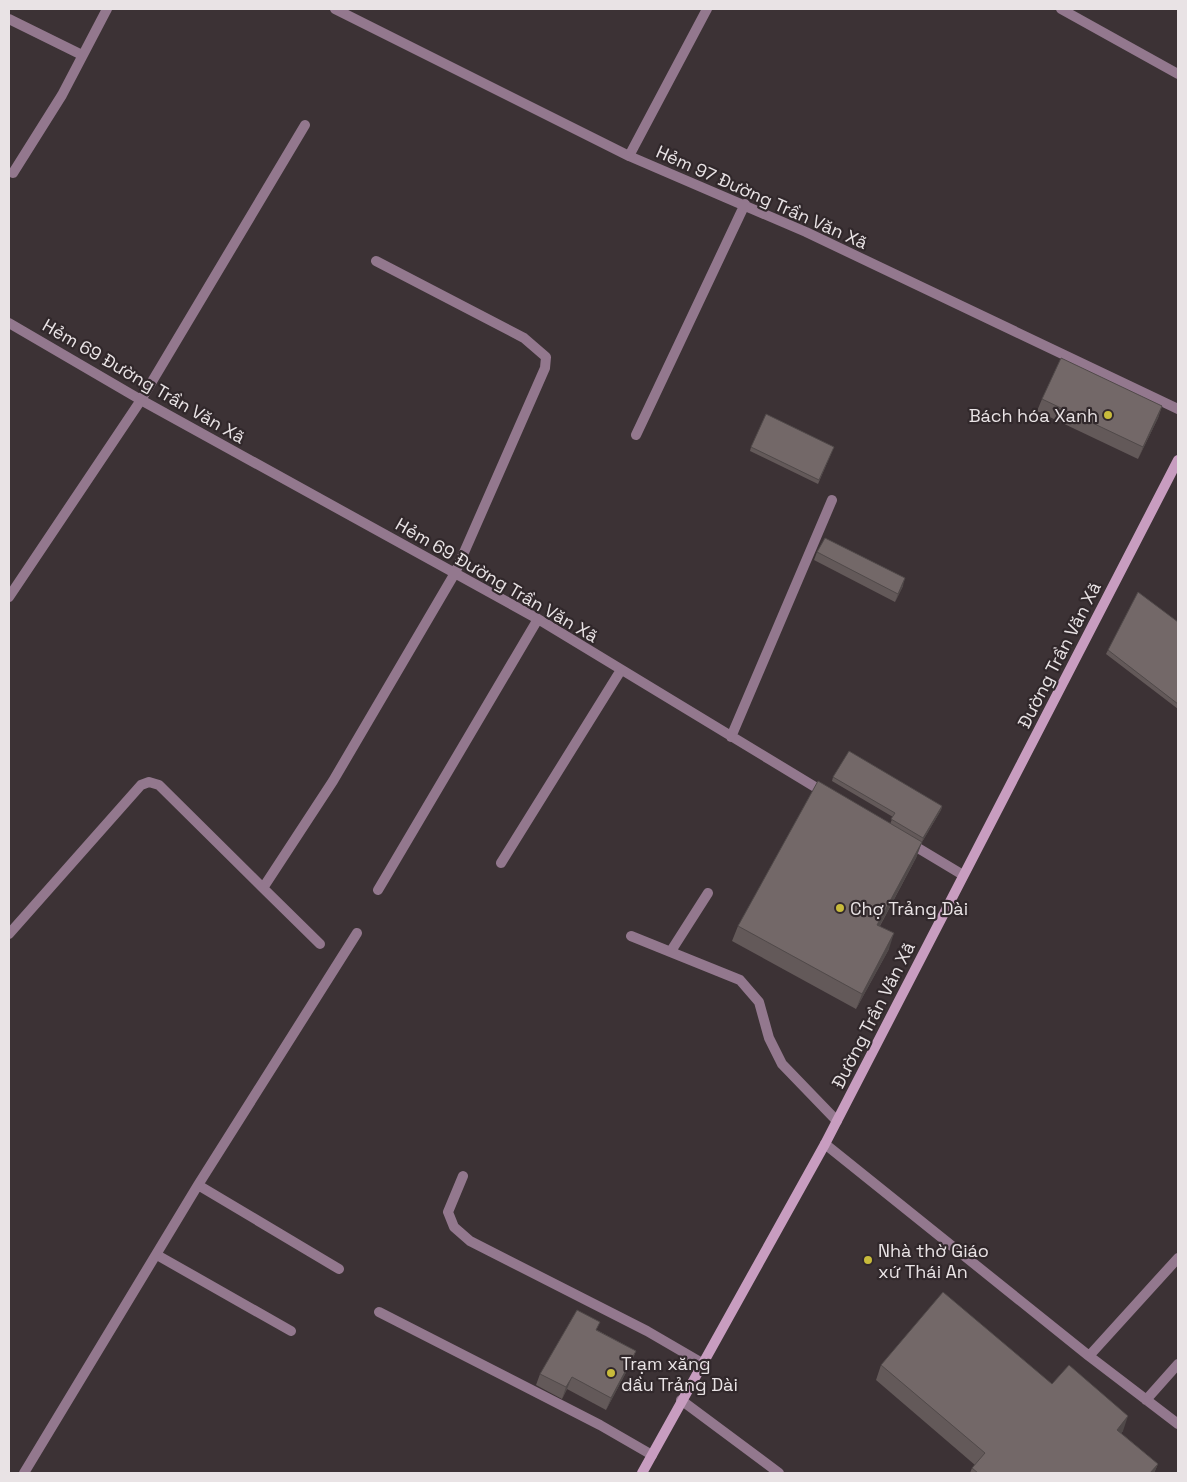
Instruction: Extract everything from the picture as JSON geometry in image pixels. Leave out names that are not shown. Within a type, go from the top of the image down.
[{"type":"street","points":[[13,173],[62,95],[107,9]]},
{"type":"street","name":"Hẻm 97 Đường Trần Văn Xã","points":[[335,9],[629,156],[744,204],[1178,409]]},
{"type":"street","points":[[629,156],[707,9]]},
{"type":"street","points":[[1061,9],[1178,74]]},
{"type":"street","points":[[9,19],[82,55]]},
{"type":"street","points":[[9,596],[141,400],[305,126]]},
{"type":"street","points":[[636,435],[744,204]]},
{"type":"street","points":[[263,888],[333,781],[455,573],[546,368],[546,357],[524,338],[376,260]]},
{"type":"street","name":"Hẻm 69 Đường Trần Văn Xã","points":[[9,323],[141,400],[538,619],[834,798]]},
{"type":"street","name":"Đường Trần Văn Xã","points":[[642,1473],[825,1144],[1178,460]]},
{"type":"street","points":[[731,737],[832,500]]},
{"type":"street","points":[[378,890],[538,619]]},
{"type":"street","points":[[501,863],[620,670]]},
{"type":"street","points":[[9,934],[141,785],[149,782],[159,785],[320,944]]},
{"type":"street","points":[[895,834],[963,875]]},
{"type":"street","points":[[670,951],[708,893]]},
{"type":"street","points":[[24,1473],[198,1185],[357,933]]},
{"type":"street","points":[[631,936],[740,980],[759,1002],[769,1038],[782,1064],[837,1120]]},
{"type":"street","points":[[825,1144],[1089,1356],[1178,1424]]},
{"type":"street","points":[[463,1176],[448,1212],[454,1227],[470,1241],[647,1331],[702,1363]]},
{"type":"street","points":[[198,1185],[340,1268]]},
{"type":"street","points":[[156,1255],[291,1332]]},
{"type":"street","points":[[1089,1356],[1178,1258]]},
{"type":"street","points":[[379,1312],[600,1425],[652,1455]]},
{"type":"street","points":[[1146,1400],[1178,1364]]},
{"type":"street","points":[[682,1400],[779,1473]]},
{"type":"building","name":"Bách hóa Xanh","points":[[1061,358],[1162,406],[1143,447],[1042,399]]},
{"type":"building","points":[[766,414],[834,447],[819,480],[751,447]]},
{"type":"building","points":[[825,538],[905,578],[898,594],[817,552]]},
{"type":"building","points":[[1138,592],[1178,622],[1178,704],[1108,650]]},
{"type":"building","points":[[849,751],[942,806],[923,838],[891,819],[895,813],[833,777]]},
{"type":"building","name":"Chợ Trảng Dài","points":[[818,781],[922,842],[877,925],[894,933],[862,994],[738,926]]},
{"type":"building","points":[[943,1292],[1052,1384],[1069,1365],[1128,1416],[1117,1430],[1158,1464],[1150,1473],[978,1473],[972,1468],[985,1453],[881,1365]]},
{"type":"building","points":[[577,1310],[600,1322],[596,1330],[636,1351],[611,1398],[572,1377],[566,1387],[540,1374]]},
{"type":"place","name":"Bách hóa Xanh","points":[[1108,415]]},
{"type":"place","name":"Chợ Trảng Dài","points":[[840,908]]},
{"type":"place","name":"Nhà thờ Giáo xứ Thái An","points":[[868,1260]]},
{"type":"place","name":"Trạm xăng dầu Trảng Dài","points":[[611,1373]]}]
